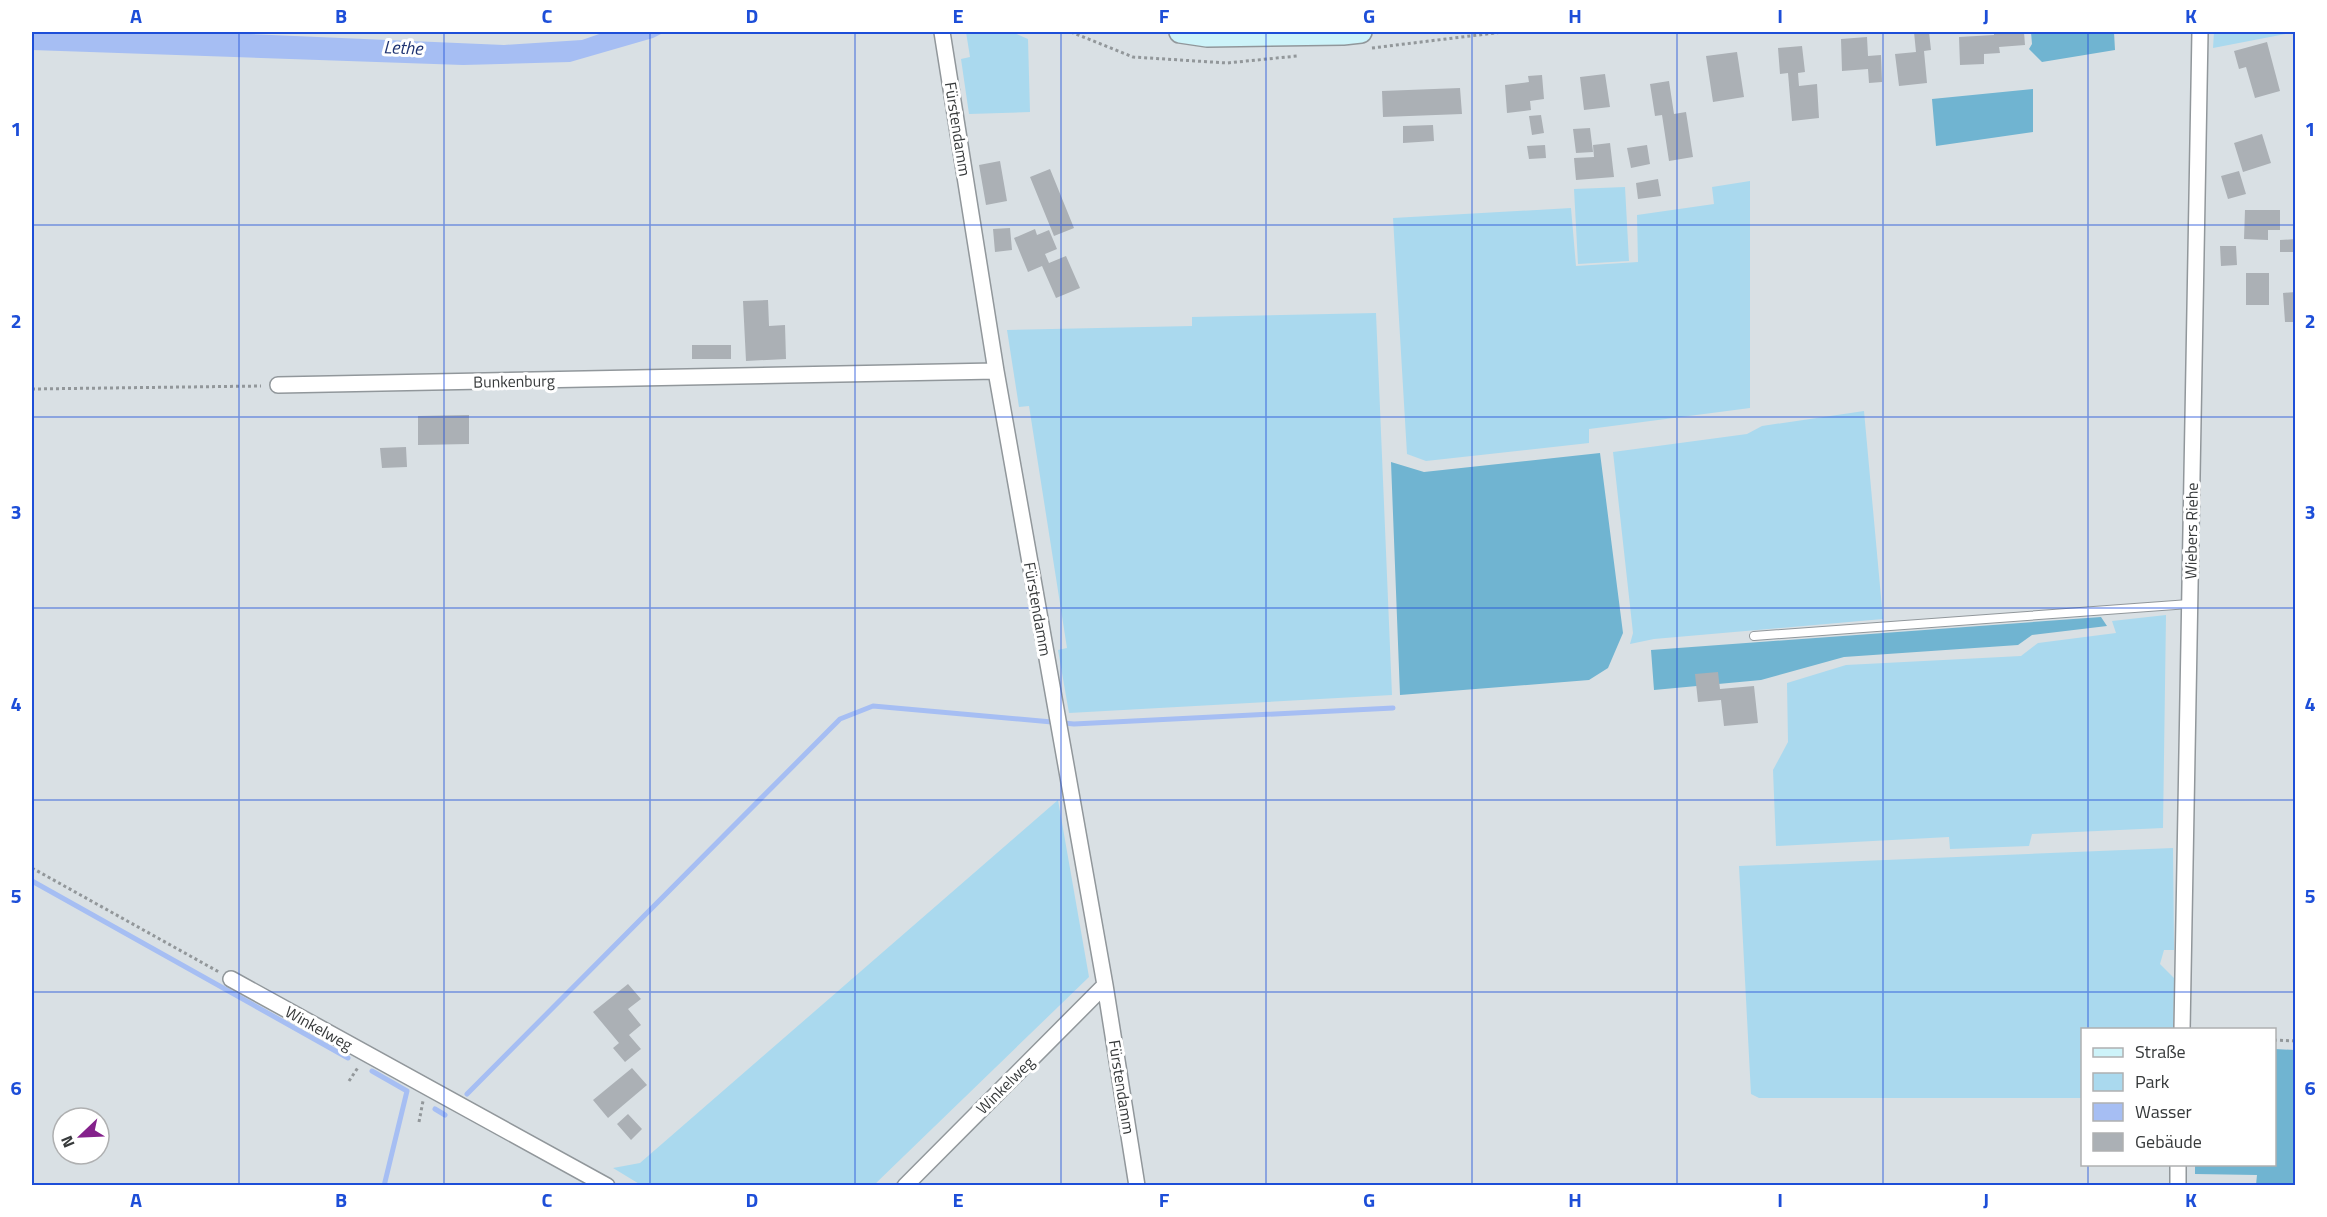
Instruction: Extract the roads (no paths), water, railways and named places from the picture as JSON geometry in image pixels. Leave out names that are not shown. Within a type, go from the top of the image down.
[{"type":"street","name":"Fürstendamm","points":[[942,32],[996,371],[1106,985],[1137,1185]]},
{"type":"street","points":[[1180,32],[1207,36],[1360,32]]},
{"type":"street","name":"Wiebers Riehe","points":[[2182,1028],[2200,32]]},
{"type":"street","name":"Bunkenburg","points":[[278,385],[996,371]]},
{"type":"street","name":"Winkelweg","points":[[231,979],[607,1185]]},
{"type":"street","name":"Winkelweg","points":[[905,1185],[1106,985]]},
{"type":"street","points":[[2178,1166],[2178,1185]]},
{"type":"lane","points":[[1754,636],[2189,604]]},
{"type":"water","name":"Lethe","points":[[32,32],[203,32],[504,45],[582,40],[605,32],[665,32],[653,38],[570,62],[463,65],[32,50]]},
{"type":"waterway","points":[[467,1094],[840,719],[873,706],[1074,724],[1393,708]]},
{"type":"waterway","points":[[32,881],[348,1058]]},
{"type":"waterway","points":[[372,1071],[407,1091],[384,1186]]},
{"type":"waterway","points":[[435,1109],[445,1115]]}]
